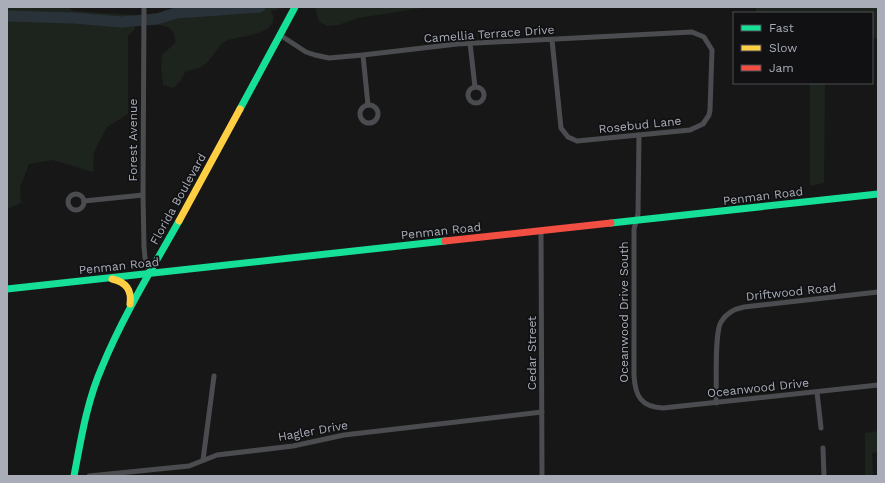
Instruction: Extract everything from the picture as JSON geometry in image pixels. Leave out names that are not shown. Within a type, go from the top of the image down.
[{"type":"street","name":"Forest Avenue","points":[[144,7],[144,247],[145,258],[150,273]]},
{"type":"street","name":"Florida Boulevard","points":[[74,476],[84,424],[91,399],[110,347],[295,7]]},
{"type":"street","name":"Camellia Terrace Drive","points":[[280,35],[306,52],[322,57],[363,55],[470,44],[685,32],[699,34],[704,37],[712,50],[710,110],[706,120]]},
{"type":"street","name":"Rosebud Lane","points":[[552,40],[561,128],[564,134],[573,141],[587,141],[690,130],[706,120]]},
{"type":"street","points":[[470,44],[475,87]]},
{"type":"street","points":[[363,55],[368,105]]},
{"type":"street","name":"Oceanwood Drive South","points":[[639,135],[638,214],[635,220],[634,229],[634,376],[636,392],[642,401]]},
{"type":"street","name":"Penman Road","points":[[7,289],[878,194]]},
{"type":"street","points":[[84,201],[143,195]]},
{"type":"street","name":"Cedar Street","points":[[541,230],[542,476]]},
{"type":"street","points":[[104,278],[121,280],[127,286],[131,292],[130,308]]},
{"type":"street","name":"Driftwood Road","points":[[716,402],[719,326],[726,315],[731,311],[744,307],[878,292]]},
{"type":"street","points":[[203,460],[214,376]]},
{"type":"street","name":"Oceanwood Drive","points":[[642,401],[649,406],[663,408],[878,385]]},
{"type":"street","points":[[818,392],[821,428]]},
{"type":"street","name":"Hagler Drive","points":[[89,476],[189,466],[217,455],[304,445],[344,435],[542,412]]},
{"type":"street","points":[[823,448],[824,476]]},
{"type":"shaded area","points":[[7,7],[69,7],[72,11],[135,15],[135,29],[128,36],[128,114],[107,127],[94,152],[93,172],[53,160],[29,164],[20,187],[21,203],[7,209]]},
{"type":"shaded area","points":[[179,7],[287,7],[271,11],[273,19],[271,25],[265,30],[224,42],[205,65],[186,71],[180,81],[173,88],[163,85],[161,66],[162,55],[175,43],[174,33],[165,26],[152,24],[152,13],[166,13]]},
{"type":"shaded area","points":[[304,7],[428,7],[359,18],[338,25],[327,26],[319,21],[315,8]]},
{"type":"shaded area","points":[[756,7],[878,7],[878,38],[873,39],[873,12],[756,12]]},
{"type":"shaded area","points":[[810,84],[825,84],[824,183],[810,186]]},
{"type":"shaded area","points":[[878,431],[878,452],[872,453],[873,476],[865,476],[865,433]]},
{"type":"waterway","points":[[7,16],[74,18],[121,22],[157,19],[176,13],[260,7]]},
{"type":"traffic: fast","points":[[240,109],[295,7]]},
{"type":"traffic: fast","points":[[611,223],[878,194]]},
{"type":"traffic: fast","points":[[74,476],[88,407],[102,367],[128,311],[179,221]]},
{"type":"traffic: fast","points":[[7,289],[445,241]]},
{"type":"traffic: slow","points":[[179,221],[240,109]]},
{"type":"traffic: slow","points":[[112,279],[121,282],[127,287],[130,295],[130,304]]},
{"type":"traffic: jam","points":[[445,241],[611,223]]}]
